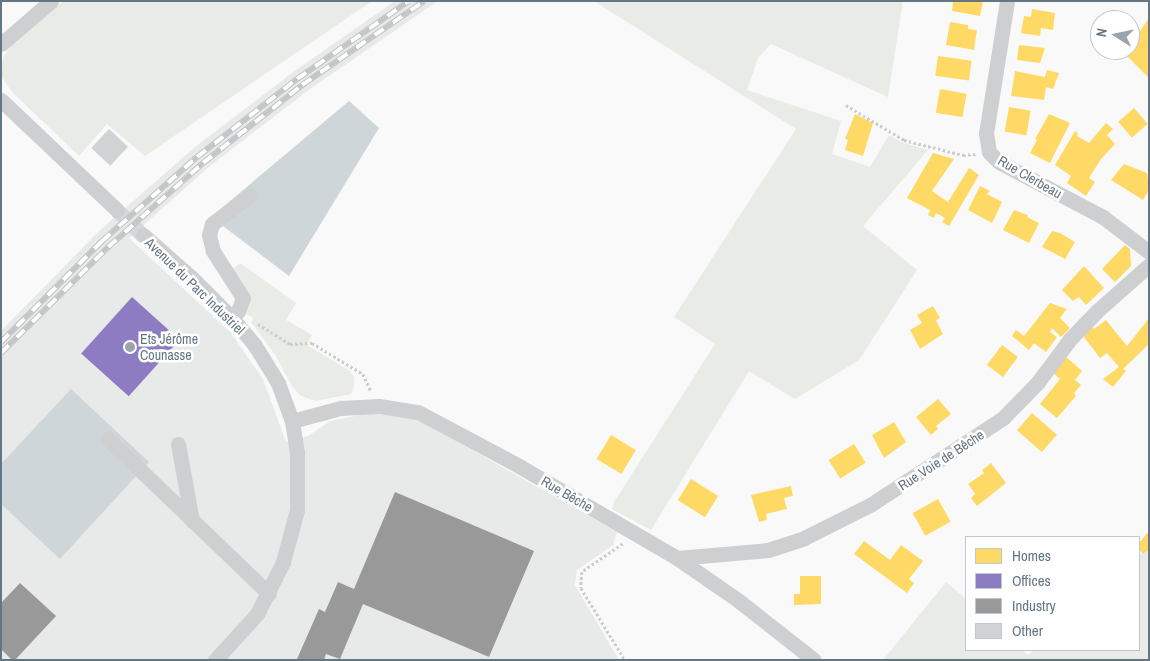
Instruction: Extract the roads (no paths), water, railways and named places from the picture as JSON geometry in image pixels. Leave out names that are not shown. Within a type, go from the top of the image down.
[{"type":"street","points":[[1,44],[51,1]]},
{"type":"street","name":"Rue Clerbeau","points":[[1007,1],[986,133],[989,152],[1005,165],[1103,217],[1149,252]]},
{"type":"street","points":[[1,100],[117,210]]},
{"type":"street","points":[[235,314],[243,298],[241,291],[213,251],[209,235],[212,224],[250,195]]},
{"type":"street","name":"Avenue du Parc Industriel","points":[[142,235],[235,314],[266,360],[278,384],[292,421],[297,452],[297,510],[283,562],[269,594],[257,614],[215,660]]},
{"type":"street","name":"Rue Voie de Bêche","points":[[676,558],[768,550],[804,538],[870,504],[1003,418],[1038,382],[1077,332],[1149,265]]},
{"type":"street","name":"Rue Bêche","points":[[292,421],[340,408],[378,406],[418,412],[519,466],[676,558],[738,601],[814,660]]},
{"type":"street","points":[[108,439],[269,594]]},
{"type":"street","points":[[178,444],[184,486],[193,522]]},
{"type":"tunnel","points":[[117,210],[143,235]]},
{"type":"railway","points":[[1,342],[102,241],[197,157],[297,79],[409,1]]},
{"type":"railway","points":[[1,353],[108,247],[203,163],[302,85],[424,1]]},
{"type":"place","name":"Ets Jérôme Counasse","points":[[130,347]]}]
